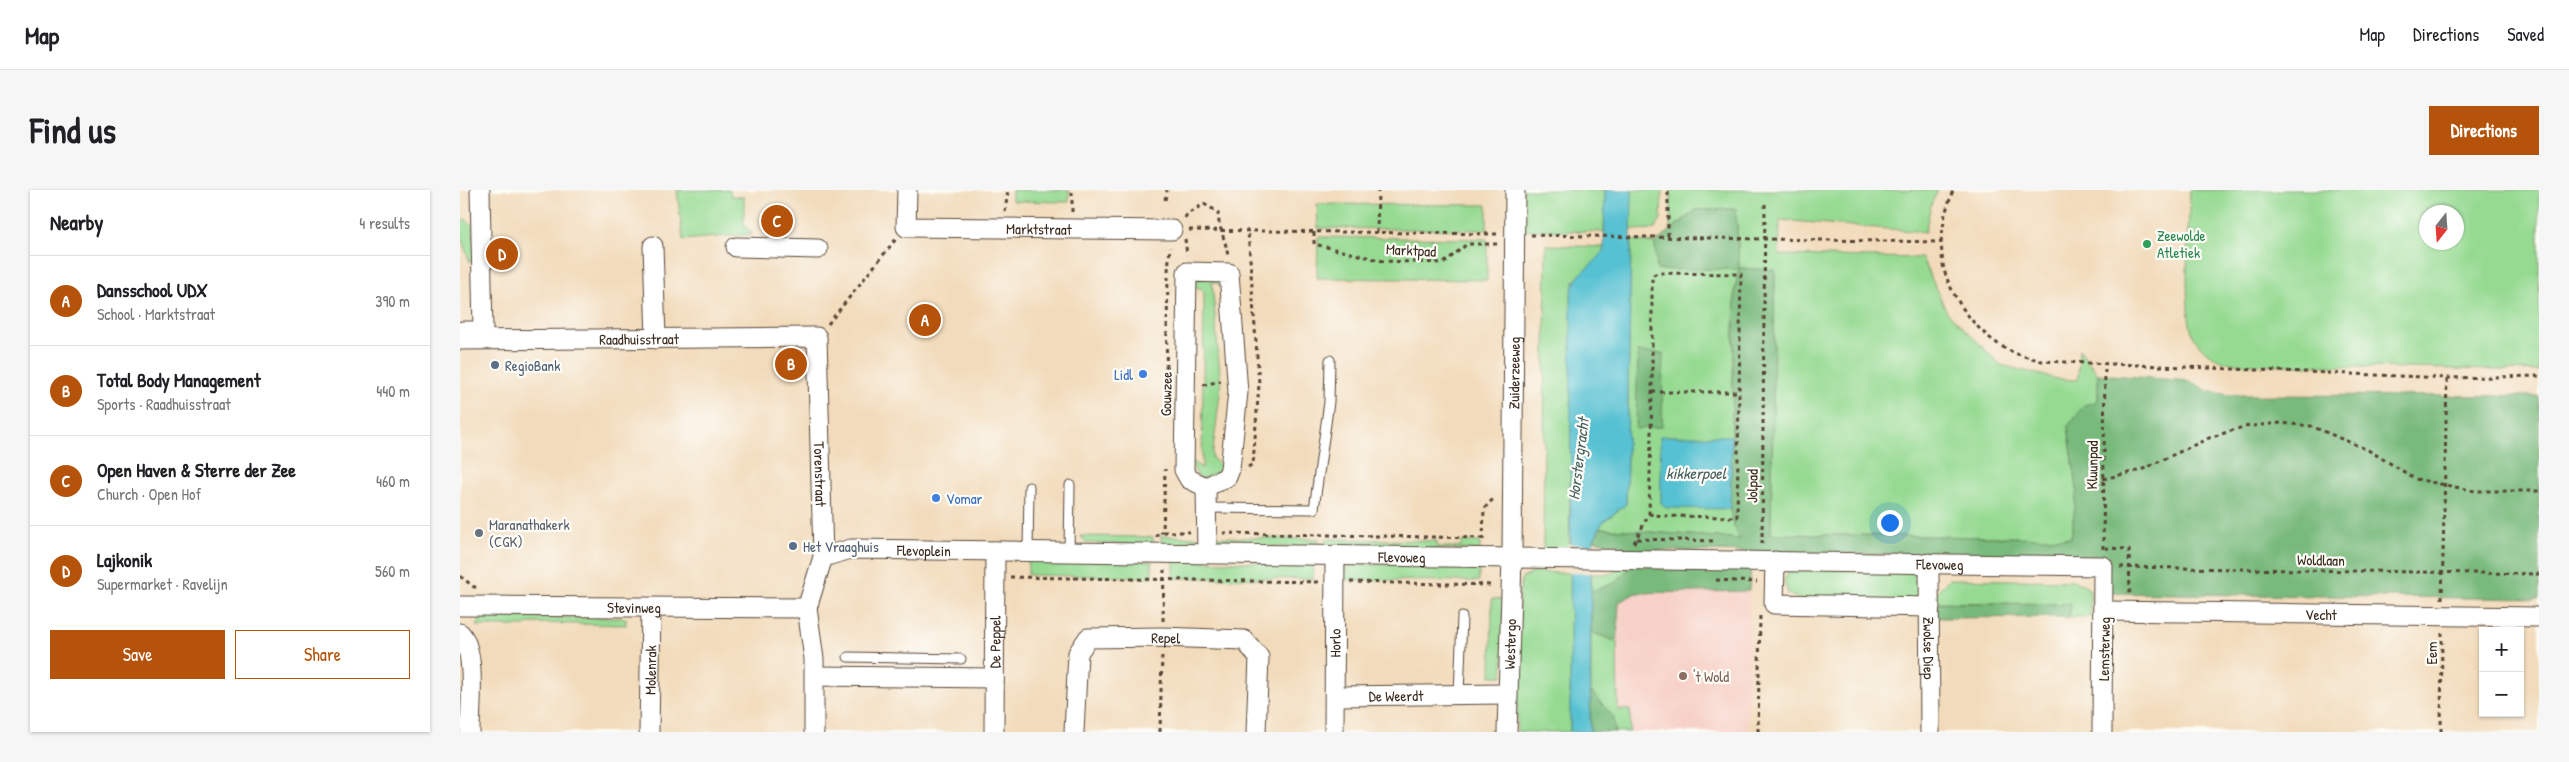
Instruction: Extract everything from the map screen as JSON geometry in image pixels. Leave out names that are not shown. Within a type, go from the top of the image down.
[{"type":"street","points":[[460,331],[483,331],[480,190]]},
{"type":"street","points":[[906,227],[907,190]]},
{"type":"street","name":"Zuiderzeeweg","points":[[1512,557],[1511,238],[1515,190]]},
{"type":"street","name":"Marktstraat","points":[[906,227],[1178,230]]},
{"type":"street","points":[[653,246],[656,339]]},
{"type":"street","points":[[736,247],[818,249]]},
{"type":"street","points":[[1187,272],[1229,273],[1238,392],[1230,469],[1227,477],[1206,487],[1207,553]]},
{"type":"street","name":"Gouwzee","points":[[1187,272],[1184,470],[1189,479],[1206,487]]},
{"type":"street","name":"Raadhuisstraat","points":[[460,340],[818,337]]},
{"type":"street","name":"Torenstraat","points":[[807,608],[822,557],[818,337]]},
{"type":"street","name":"Flevoweg","points":[[1028,552],[1335,555],[1483,547],[1512,557],[2103,566]]},
{"type":"street","name":"Flevoplein","points":[[822,557],[851,549],[1028,552]]},
{"type":"street","name":"De Peppel","points":[[994,732],[995,551]]},
{"type":"street","name":"Horlo","points":[[1334,732],[1335,555]]},
{"type":"street","name":"Westergo","points":[[1507,732],[1512,557]]},
{"type":"street","points":[[1768,561],[1774,604],[1930,607]]},
{"type":"street","name":"Zwolse Diep","points":[[1929,564],[1930,732]]},
{"type":"street","name":"Lemsterweg","points":[[2102,732],[2103,566]]},
{"type":"street","name":"Stevinweg","points":[[460,606],[807,608]]},
{"type":"street","name":"Molenrak","points":[[649,732],[651,608]]},
{"type":"street","points":[[807,608],[815,668],[814,732]]},
{"type":"street","name":"Vecht","points":[[2104,611],[2539,617]]},
{"type":"street","points":[[463,635],[470,657],[470,732]]},
{"type":"street","name":"Repel","points":[[1074,732],[1078,653],[1088,638],[1162,637],[1244,640],[1259,657],[1256,732]]},
{"type":"street","points":[[815,668],[994,678]]},
{"type":"street","name":"De Weerdt","points":[[1335,696],[1507,694]]},
{"type":"lane","points":[[1206,508],[1314,509],[1329,402],[1330,360]]},
{"type":"lane","points":[[1069,552],[1070,485]]},
{"type":"lane","points":[[1028,552],[1029,488]]},
{"type":"lane","points":[[1459,695],[1462,618]]},
{"type":"lane","points":[[848,657],[961,659]]},
{"type":"path","points":[[1165,200],[1167,190]]},
{"type":"path","points":[[1377,233],[1378,190]]},
{"type":"path","points":[[1668,190],[1668,236]]},
{"type":"path","points":[[1953,190],[1945,214],[1941,242],[1944,272],[1956,298],[1972,320],[1990,338],[2016,354],[2042,361],[2105,365],[2446,378],[2539,376]]},
{"type":"path","name":"Jolpad","points":[[1760,582],[1768,561],[1765,202]]},
{"type":"path","name":"Gouwzee","points":[[1186,376],[1166,384],[1167,279],[1178,230],[1187,214],[1204,204],[1218,212],[1220,231],[1226,244],[1229,273]]},
{"type":"path","points":[[1497,225],[1511,238],[1653,238],[1668,236],[1941,242]]},
{"type":"path","points":[[818,337],[906,227]]},
{"type":"path","points":[[1178,230],[1187,272]]},
{"type":"path","name":"Marktpad","points":[[1178,230],[1377,233],[1511,238]]},
{"type":"path","name":"Marktpad","points":[[1314,232],[1314,244],[1383,262],[1444,263],[1467,244],[1511,238]]},
{"type":"path","points":[[1497,254],[1511,238]]},
{"type":"path","points":[[1630,547],[1637,539],[1649,514],[1652,276],[1657,273],[1741,274],[1737,517],[1663,516],[1649,514]]},
{"type":"path","name":"Kluunpad","points":[[2103,566],[2105,365]]},
{"type":"path","points":[[1186,376],[1204,385],[1223,381],[1238,392],[1259,384]]},
{"type":"path","name":"Eem","points":[[2441,732],[2446,378]]},
{"type":"path","points":[[1652,392],[1739,392]]},
{"type":"path","points":[[2103,479],[2141,470],[2209,438],[2242,427],[2281,423],[2311,426],[2368,450],[2416,479],[2475,491],[2539,491]]},
{"type":"path","points":[[1163,532],[1165,462]]},
{"type":"path","points":[[1482,585],[1484,509],[1495,498],[1495,488]]},
{"type":"path","points":[[1164,507],[1169,507]]},
{"type":"path","points":[[1157,553],[1157,532],[1483,547]]},
{"type":"path","name":"Woldlaan","points":[[2103,566],[2443,574],[2539,574]]},
{"type":"path","points":[[460,576],[474,587]]},
{"type":"path","points":[[995,576],[1511,586]]},
{"type":"path","points":[[1758,732],[1760,612]]},
{"type":"shaded area","name":"'t Wold","points":[[1749,591],[1748,732],[1630,732],[1630,711],[1618,710],[1616,627],[1619,602],[1636,592]]},
{"type":"green space","points":[[677,190],[730,190],[731,196],[744,197],[744,225],[752,234],[683,240]]},
{"type":"green space","points":[[1012,190],[1069,190],[1069,202],[1012,201]]},
{"type":"green space","points":[[1523,190],[1605,190],[1604,232],[1522,230]]},
{"type":"green space","points":[[1632,190],[1662,190],[1661,219],[1655,229],[1631,230]]},
{"type":"green space","points":[[1671,190],[1938,190],[1931,205],[1925,232],[1780,220],[1779,255],[1922,258],[1947,312],[2001,365],[2058,379],[2078,380],[2079,349],[2098,374],[2098,401],[2068,426],[2077,489],[2071,538],[1771,534],[1775,270],[1739,268],[1736,209],[1696,210],[1670,230]]},
{"type":"green space","points":[[2190,190],[2539,190],[2539,371],[2238,364],[2218,359],[2202,348],[2194,337],[2190,326],[2187,289]]},
{"type":"green space","points":[[1317,204],[1487,205],[1487,230],[1318,228]]},
{"type":"green space","points":[[1736,209],[1739,268],[1775,270],[1771,534],[2071,538],[2077,489],[2068,426],[2084,405],[2098,401],[2098,374],[2190,381],[2208,391],[2229,395],[2539,396],[2539,599],[2107,593],[2096,558],[1635,550],[1594,540],[1600,528],[1740,539],[1733,525],[1730,509],[1735,290],[1739,269],[1657,270],[1655,243],[1696,210]]},
{"type":"green space","points":[[465,219],[473,226],[474,259],[470,262],[460,236],[460,221]]},
{"type":"green space","points":[[1318,237],[1487,239],[1487,280],[1317,278]]},
{"type":"green space","points":[[1631,240],[1655,243],[1657,270],[1739,268],[1735,290],[1730,509],[1733,525],[1741,539],[1600,528],[1602,523],[1626,504]]},
{"type":"green space","points":[[1546,245],[1604,247],[1600,257],[1574,281],[1569,549],[1543,550]]},
{"type":"green space","points":[[1221,276],[1227,288],[1212,281],[1221,386],[1212,458],[1225,469],[1200,480],[1189,460],[1202,468],[1204,291],[1191,284],[1191,280]]},
{"type":"green space","points":[[1638,352],[1663,353],[1662,427],[1636,429]]},
{"type":"green space","points":[[1080,536],[1153,537],[1153,545],[1087,543]]},
{"type":"green space","points":[[1161,536],[1199,537],[1198,543],[1193,546],[1161,545]]},
{"type":"green space","points":[[1213,537],[1319,539],[1318,545],[1306,544],[1305,547],[1217,546]]},
{"type":"green space","points":[[1326,539],[1437,541],[1437,547],[1461,547],[1462,541],[1480,542],[1480,550],[1326,547]]},
{"type":"green space","points":[[1028,559],[1152,561],[1152,577],[1028,575]]},
{"type":"green space","points":[[1174,561],[1313,563],[1313,579],[1174,578]]},
{"type":"green space","points":[[1353,564],[1479,566],[1479,581],[1341,580],[1343,571]]},
{"type":"green space","points":[[1631,566],[1615,583],[1591,591],[1591,574],[1610,574],[1621,567]]},
{"type":"green space","points":[[1631,566],[1751,567],[1749,591],[1636,593],[1619,602],[1617,642],[1591,632],[1591,591],[1615,583]]},
{"type":"green space","points":[[1799,569],[1915,571],[1924,582],[1923,602],[1799,599],[1788,594],[1784,581],[1788,572]]},
{"type":"green space","points":[[1535,572],[1571,573],[1570,732],[1517,732],[1519,595],[1522,578]]},
{"type":"green space","points":[[1949,579],[2073,581],[2085,585],[2090,591],[2090,617],[2069,617],[2071,604],[1935,602],[1937,591]]},
{"type":"green space","points":[[1492,599],[1503,599],[1503,676],[1491,676]]},
{"type":"green space","points":[[1935,602],[2071,604],[2069,617],[1936,618]]},
{"type":"green space","points":[[480,618],[626,618],[626,625],[529,623],[525,626],[477,626]]},
{"type":"green space","points":[[1591,632],[1617,642],[1618,710],[1630,710],[1630,732],[1615,732],[1614,718],[1591,691]]},
{"type":"green space","points":[[1591,691],[1614,718],[1615,732],[1590,732]]},
{"type":"water","name":"Horstergracht","points":[[1605,190],[1632,190],[1626,504],[1602,523],[1594,540],[1591,574],[1590,732],[1570,732],[1571,293],[1577,279],[1604,250]]},
{"type":"water","name":"kikkerpoel","points":[[1660,436],[1732,436],[1730,509],[1666,508],[1661,503]]},
{"type":"pier","points":[[1567,544],[1596,545],[1594,573],[1568,573]]},
{"type":"place","name":"Open Haven & Sterre der Zee","points":[[777,221]]},
{"type":"place","name":"Zeewolde Atletiek","points":[[2147,244]]},
{"type":"place","name":"Lajkonik","points":[[502,254]]},
{"type":"place","name":"Dansschool UDX","points":[[925,320]]},
{"type":"place","name":"Total Body Management","points":[[791,364]]},
{"type":"place","name":"RegioBank","points":[[495,365]]},
{"type":"place","name":"Lidl","points":[[1143,374]]},
{"type":"place","name":"Vomar","points":[[936,498]]},
{"type":"place","name":"Maranathakerk (CGK)","points":[[479,533]]},
{"type":"place","name":"Het Vraaghuis","points":[[793,546]]},
{"type":"place","name":"'t Wold","points":[[1683,676]]}]
